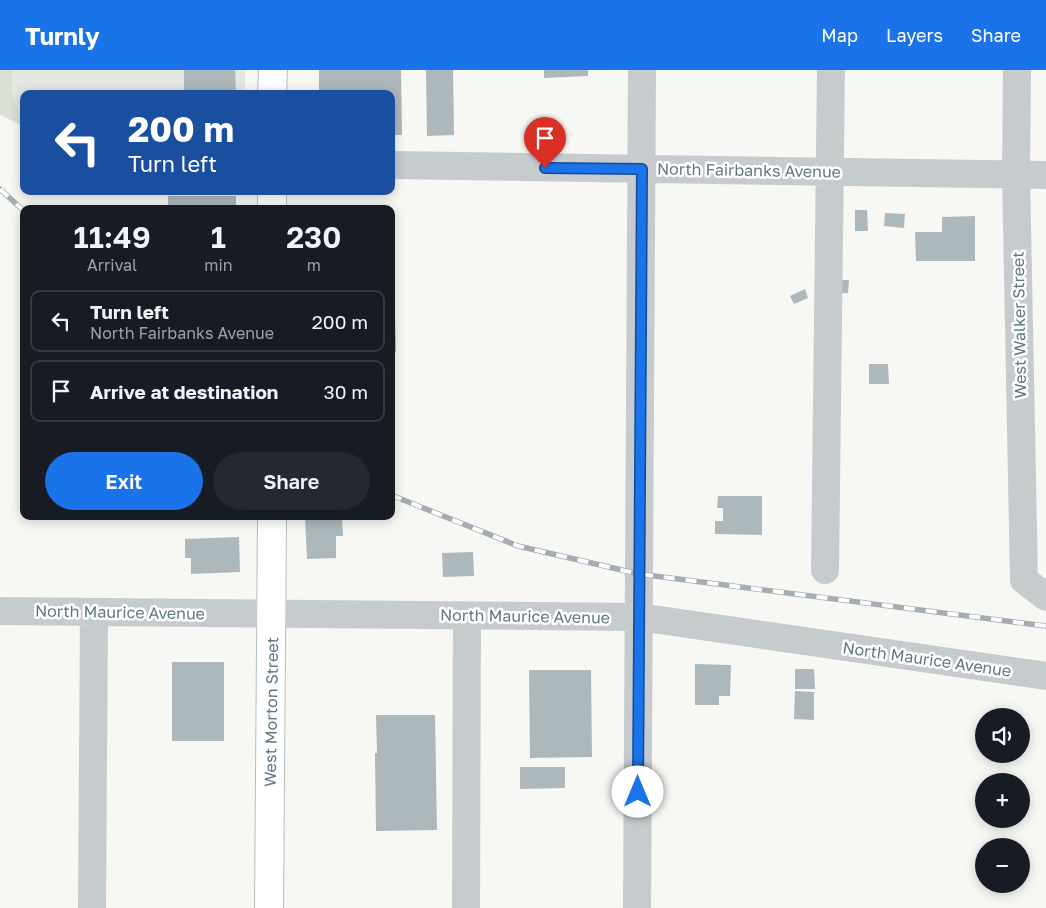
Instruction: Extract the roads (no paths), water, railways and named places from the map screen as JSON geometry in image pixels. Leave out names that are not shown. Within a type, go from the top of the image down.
[{"type":"main road","points":[[272,90],[273,70]]},
{"type":"main road","name":"West Morton Street","points":[[269,908],[272,520]]},
{"type":"street","points":[[637,908],[642,70]]},
{"type":"street","points":[[825,570],[831,70]]},
{"type":"street","name":"West Walker Street","points":[[1016,70],[1016,174],[1024,580],[1046,597]]},
{"type":"street","name":"North Fairbanks Avenue","points":[[395,166],[1046,174]]},
{"type":"street","name":"North Maurice Avenue","points":[[0,611],[639,617],[1046,676]]},
{"type":"street","points":[[92,908],[94,612]]},
{"type":"street","points":[[466,908],[467,616]]},
{"type":"railway","points":[[0,189],[20,207]]},
{"type":"railway","points":[[395,497],[518,546],[639,574],[1046,626]]}]
